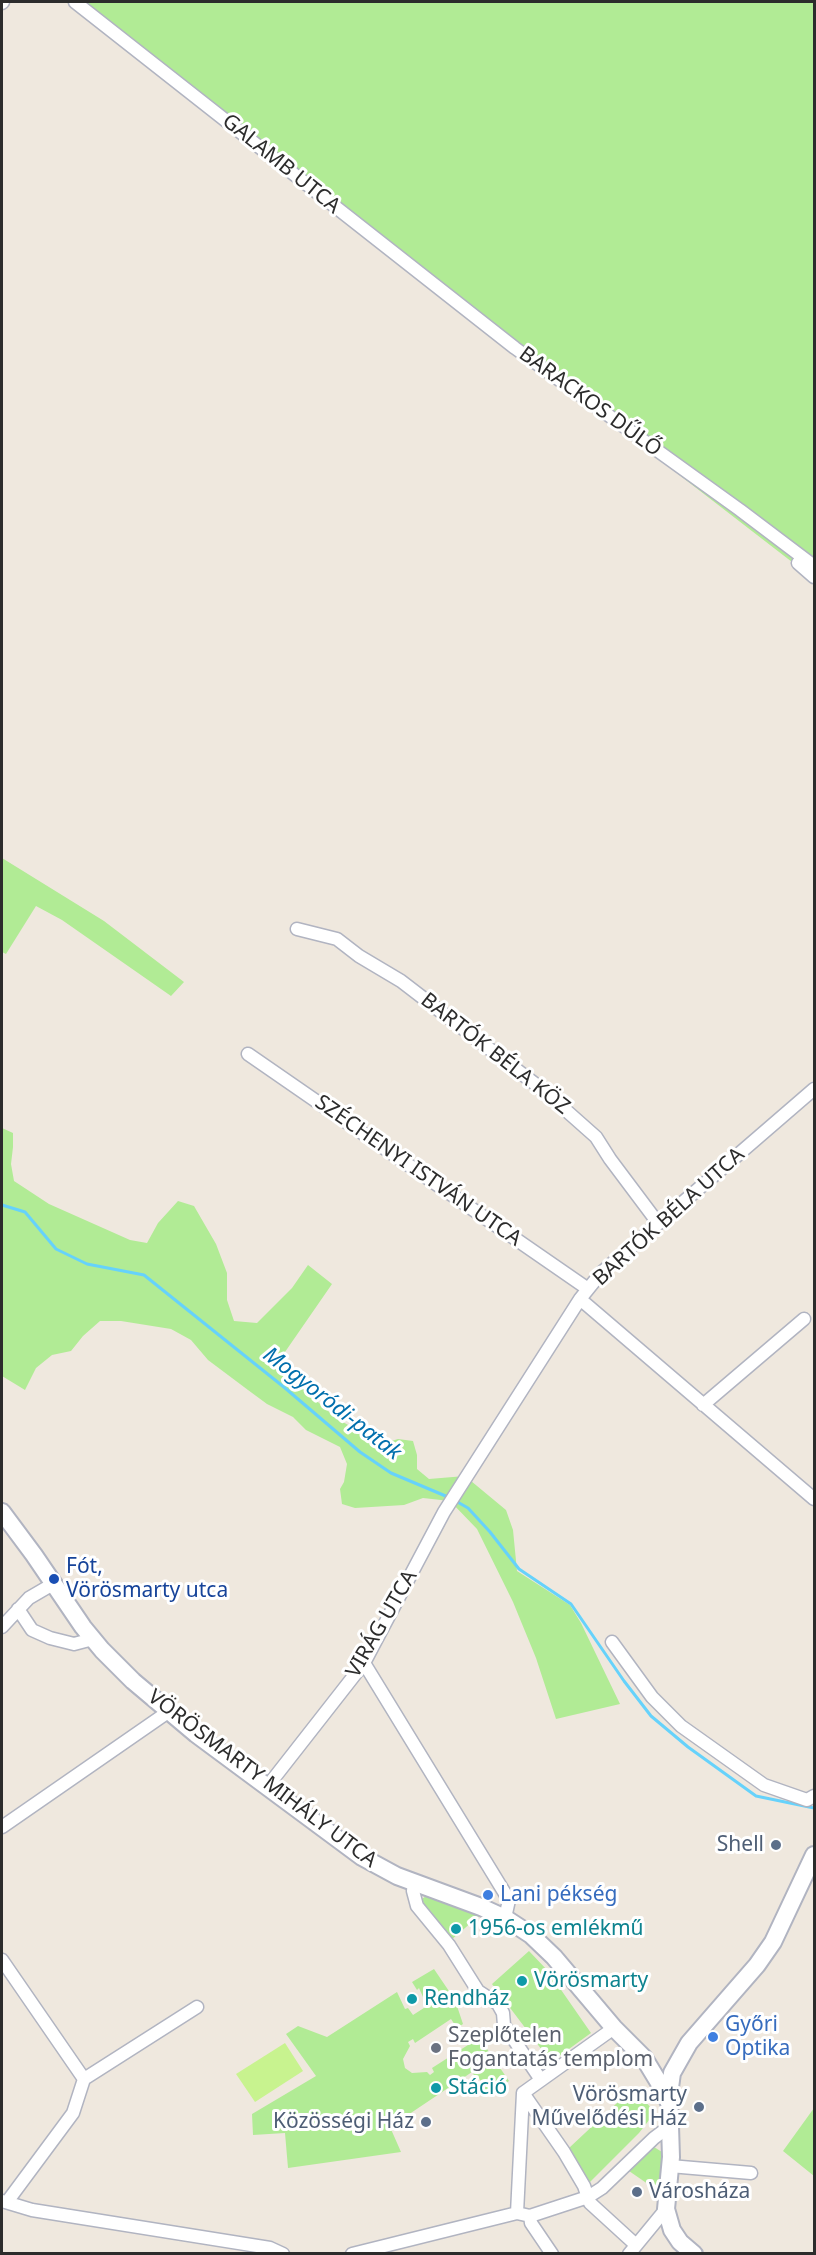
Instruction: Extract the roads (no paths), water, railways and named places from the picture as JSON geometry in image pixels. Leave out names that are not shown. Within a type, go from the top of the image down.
[{"type":"main road","name":"VÖRÖSMARTY MIHÁLY UTCA","points":[[2,1512],[93,1639],[133,1681],[168,1712],[362,1857],[414,1882],[505,1918],[531,1935],[554,1957],[614,2028],[656,2065],[669,2103]]},
{"type":"main road","points":[[694,2253],[680,2242],[672,2230],[666,2210],[670,2166],[669,2103],[656,2065],[681,2055],[705,2023],[757,1965],[773,1942],[814,1855]]},
{"type":"street","name":"GALAMB UTCA","points":[[75,2],[431,284],[489,326]]},
{"type":"street","name":"BARACKOS DŰLŐ","points":[[489,326],[515,348],[814,566]]},
{"type":"street","name":"BARACKOS DŰLŐ","points":[[693,477],[729,510],[814,577]]},
{"type":"street","name":"BARTÓK BÉLA KÖZ","points":[[297,929],[337,939],[358,956],[401,981],[543,1090],[596,1137],[658,1223]]},
{"type":"street","name":"SZÉCHENYI ISTVÁN UTCA","points":[[248,1054],[584,1294],[704,1405],[814,1499]]},
{"type":"street","name":"BARTÓK BÉLA UTCA","points":[[450,1504],[584,1294],[601,1273],[814,1089]]},
{"type":"street","points":[[704,1405],[804,1319]]},
{"type":"street","name":"VIRÁG UTCA","points":[[267,1787],[364,1663],[450,1504]]},
{"type":"street","points":[[2,1627],[29,1598],[52,1584]]},
{"type":"street","points":[[18,1609],[32,1630],[50,1638],[74,1644],[93,1639]]},
{"type":"street","points":[[612,1642],[652,1696],[681,1726],[764,1785],[807,1800],[814,1796]]},
{"type":"street","points":[[364,1663],[509,1900],[505,1918]]},
{"type":"street","points":[[2,1827],[168,1712]]},
{"type":"street","points":[[414,1882],[413,1891],[417,1906],[449,1945],[478,1991],[498,2004],[503,2013],[504,2025],[541,2080]]},
{"type":"street","points":[[2,1960],[84,2079]]},
{"type":"street","points":[[197,2007],[84,2079],[73,2114],[4,2201],[32,2210],[270,2248],[283,2253]]},
{"type":"street","points":[[523,2093],[614,2028]]},
{"type":"street","points":[[523,2093],[564,2152],[584,2186],[590,2204],[632,2249],[666,2210]]},
{"type":"street","points":[[517,2212],[523,2093]]},
{"type":"street","points":[[352,2253],[517,2212],[530,2216],[588,2197],[602,2188],[654,2138],[670,2126]]},
{"type":"street","points":[[670,2166],[751,2173]]},
{"type":"street","points":[[530,2216],[531,2223],[552,2253]]},
{"type":"waterway","name":"Mogyoródi-patak","points":[[2,1205],[25,1212],[56,1249],[87,1264],[144,1275],[285,1388],[360,1452],[391,1473],[448,1497]]},
{"type":"waterway","name":"Mogyoródi-patak","points":[[454,1500],[468,1508],[519,1569],[571,1604],[651,1716],[688,1747],[756,1796],[814,1808]]},
{"type":"place","name":"Fót, Vörösmarty utca","points":[[54,1579]]},
{"type":"place","name":"Shell","points":[[776,1845]]},
{"type":"place","name":"Lani pékség","points":[[488,1895]]},
{"type":"place","name":"1956-os emlékmű","points":[[456,1929]]},
{"type":"place","name":"Vörösmarty","points":[[522,1981]]},
{"type":"place","name":"Rendház","points":[[412,1999]]},
{"type":"place","name":"Győri Optika","points":[[713,2037]]},
{"type":"place","name":"Szeplőtelen Fogantatás templom","points":[[436,2048]]},
{"type":"place","name":"Stáció","points":[[436,2088]]},
{"type":"place","name":"Vörösmarty Művelődési Ház","points":[[699,2107]]},
{"type":"place","name":"Közösségi Ház","points":[[426,2122]]},
{"type":"place","name":"Városháza","points":[[637,2192]]}]
